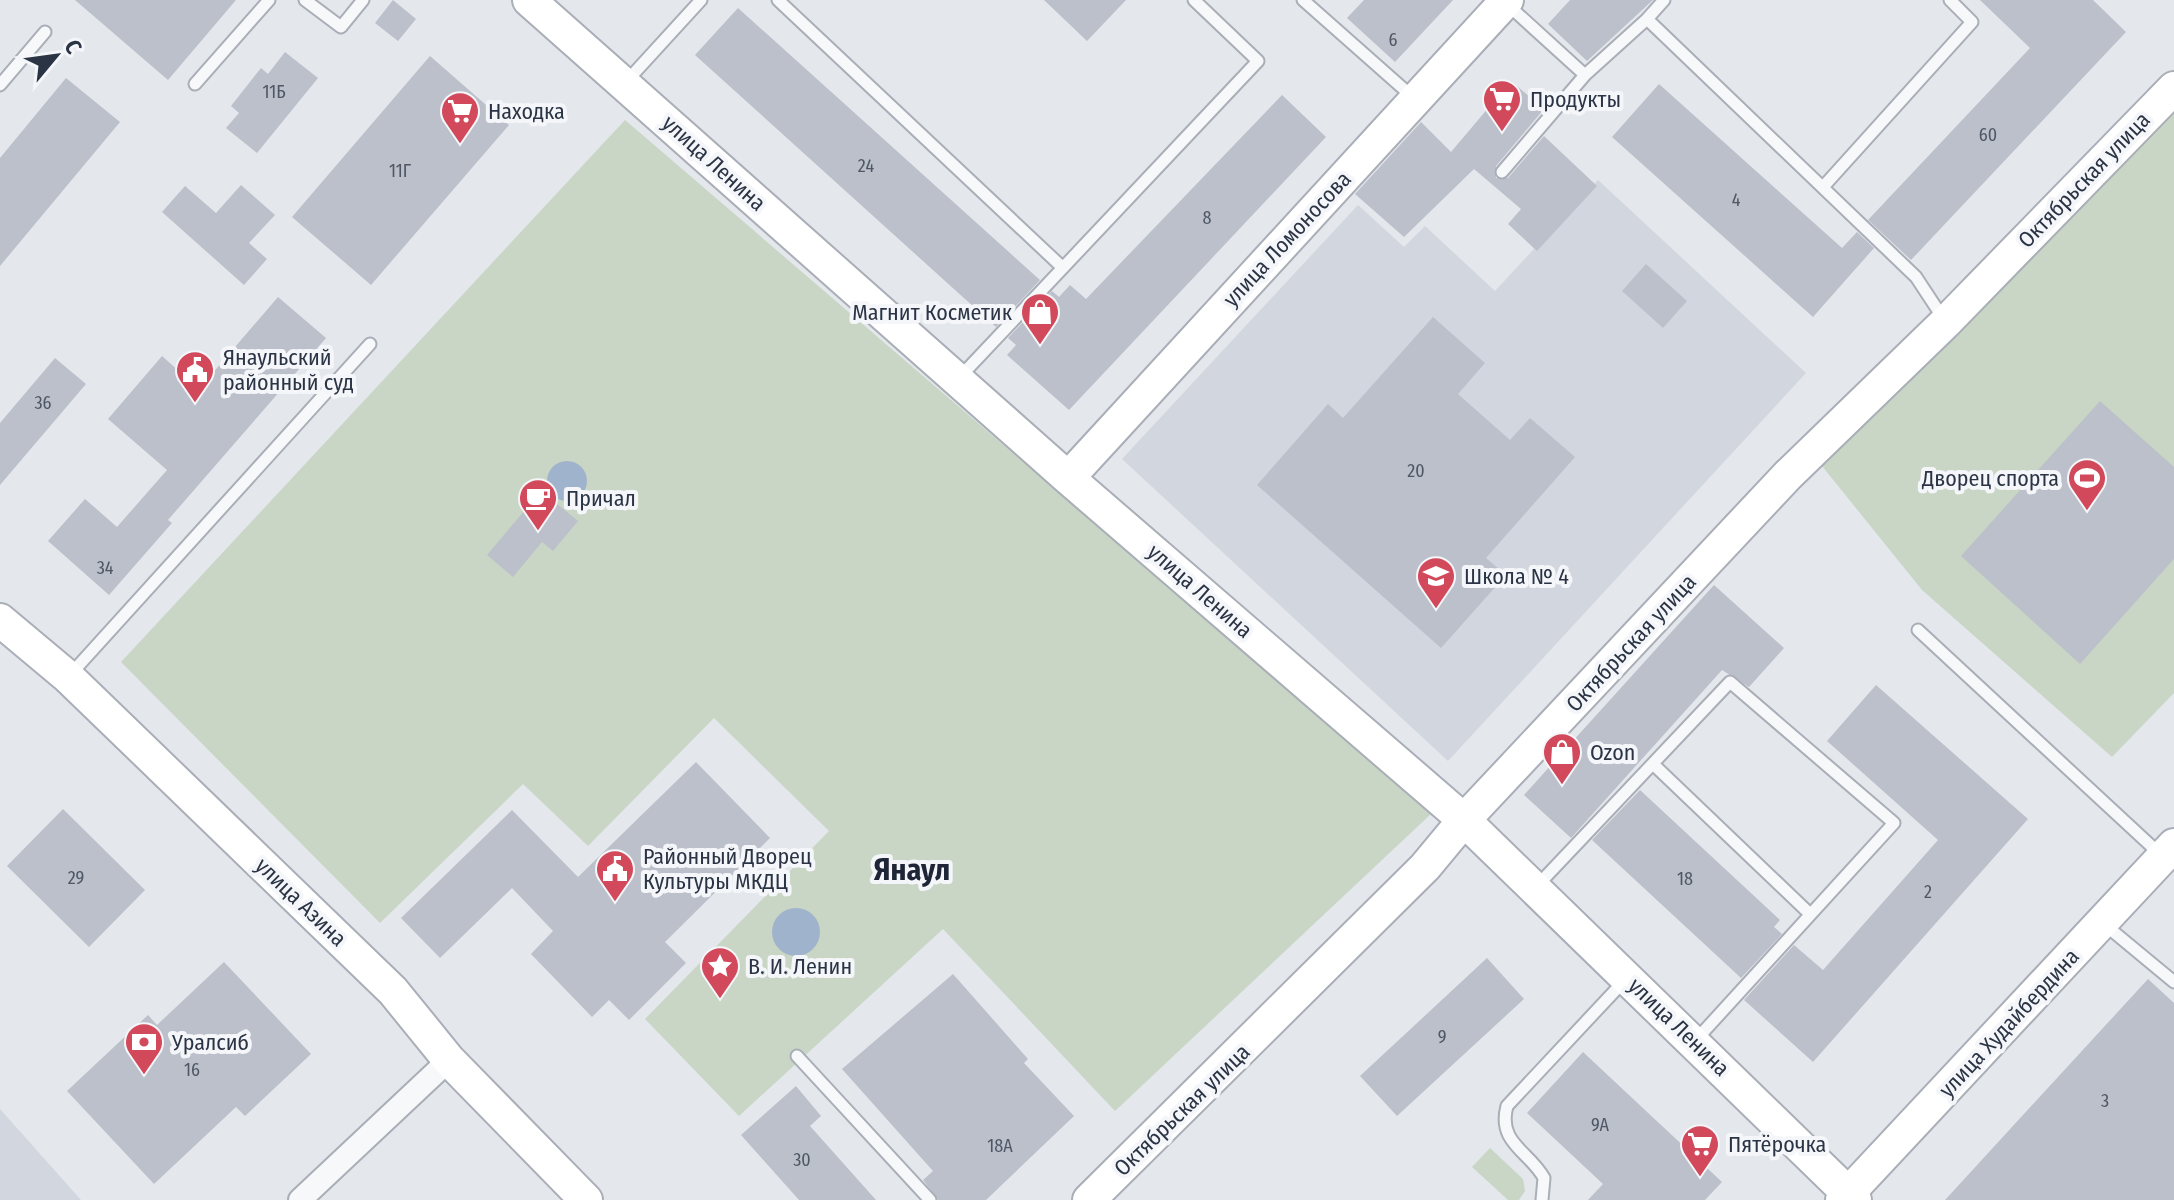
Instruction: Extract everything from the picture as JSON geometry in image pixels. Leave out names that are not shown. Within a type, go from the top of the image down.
[{"type":"street","name":"улица Ленина","points":[[529,0],[1068,478],[1464,820],[1695,1041],[1848,1198]]},
{"type":"street","name":"улица Ломоносова","points":[[1068,478],[1506,1]]},
{"type":"street","name":"Октябрьская улица","points":[[1089,1200],[1425,867],[1464,820],[1788,475],[1946,322],[2174,88]]},
{"type":"street","name":"улица Азина","points":[[0,620],[68,677],[393,991],[449,1060],[586,1200]]},
{"type":"street","name":"улица Худайбердина","points":[[1848,1198],[2168,851]]},
{"type":"street","points":[[300,1200],[449,1060]]},
{"type":"lane","points":[[195,84],[269,0]]},
{"type":"lane","points":[[305,0],[341,27],[363,0]]},
{"type":"lane","points":[[624,83],[701,0]]},
{"type":"lane","points":[[778,0],[1062,267]]},
{"type":"lane","points":[[958,379],[1258,61],[1194,0]]},
{"type":"lane","points":[[1303,0],[1415,100]]},
{"type":"lane","points":[[1502,172],[1585,75],[1664,0]]},
{"type":"lane","points":[[1823,187],[1972,22],[1950,0]]},
{"type":"lane","points":[[1506,1],[1585,75]]},
{"type":"lane","points":[[1647,19],[1916,277],[1946,322]]},
{"type":"lane","points":[[0,85],[45,32]]},
{"type":"lane","points":[[68,677],[370,344]]},
{"type":"lane","points":[[1918,630],[2168,851]]},
{"type":"lane","points":[[1535,888],[1730,682],[1894,823],[1695,1041]]},
{"type":"lane","points":[[1653,764],[1810,914]]},
{"type":"lane","points":[[2103,923],[2174,982]]},
{"type":"lane","points":[[1542,1200],[1544,1178],[1514,1146],[1506,1131],[1507,1106],[1628,977]]},
{"type":"lane","points":[[797,1056],[930,1200]]},
{"type":"shaded area","name":"Школа № 4","points":[[1598,180],[1806,373],[1448,761],[1122,459],[1358,205],[1404,247],[1425,226],[1495,291]]},
{"type":"shaded area","points":[[0,1109],[81,1200],[0,1200]]},
{"type":"green space","points":[[2174,108],[2174,693],[2112,757],[1922,590],[1822,466]]},
{"type":"green space","points":[[625,120],[1432,813],[1115,1111],[943,929],[739,1116],[645,1019],[829,831],[714,718],[588,846],[523,784],[380,923],[121,662]]},
{"type":"green space","points":[[1490,1148],[1523,1179],[1525,1191],[1519,1200],[1508,1200],[1472,1167]]},
{"type":"water","points":[[567,461],[581,467],[587,481],[581,495],[567,501],[553,495],[547,481],[553,467]]},
{"type":"water","points":[[796,908],[813,915],[820,932],[813,949],[796,956],[779,949],[772,932],[779,915]]},
{"type":"building","points":[[75,0],[236,0],[168,80]]},
{"type":"building","points":[[393,0],[416,19],[398,41],[375,23]]},
{"type":"building","points":[[1044,0],[1126,0],[1087,41]]},
{"type":"building","points":[[1364,0],[1453,0],[1395,62],[1347,18]]},
{"type":"building","points":[[1570,0],[1653,0],[1587,61],[1548,24]]},
{"type":"building","points":[[1980,0],[2093,0],[2126,32],[1911,260],[1868,220],[2030,48]]},
{"type":"building","points":[[738,8],[1040,280],[996,327],[695,55]]},
{"type":"building","points":[[285,52],[318,78],[257,153],[226,128],[239,113],[231,106],[261,68],[268,74]]},
{"type":"building","points":[[430,56],[509,125],[371,285],[292,217]]},
{"type":"building","points":[[66,78],[120,122],[0,266],[0,158]]},
{"type":"building","points":[[1511,81],[1544,109],[1496,166],[1496,178],[1508,178],[1544,136],[1597,186],[1537,251],[1508,224],[1521,209],[1474,169],[1404,237],[1355,194],[1421,122],[1451,152]]},
{"type":"building","points":[[1659,84],[1842,248],[1857,232],[1874,248],[1813,317],[1612,137]]},
{"type":"building","points":[[1282,95],[1326,137],[1069,410],[1007,355],[1016,345],[1008,338],[1052,291],[1059,297],[1070,285],[1086,299]]},
{"type":"building","points":[[241,185],[275,215],[249,243],[267,259],[244,285],[162,212],[185,186],[216,213]]},
{"type":"building","points":[[1646,264],[1687,301],[1663,328],[1622,291]]},
{"type":"building","name":"Янаульский районный суд","points":[[278,297],[326,338],[168,520],[172,523],[109,595],[48,541],[85,499],[117,527],[167,470],[108,419],[162,356],[199,389]]},
{"type":"building","points":[[1433,317],[1485,363],[1458,394],[1510,440],[1530,418],[1575,457],[1486,558],[1506,575],[1441,648],[1257,485],[1328,404],[1343,418]]},
{"type":"building","points":[[55,358],[86,384],[0,485],[0,423]]},
{"type":"building","name":"Дворец спорта","points":[[2100,401],[2174,467],[2174,559],[2080,664],[1961,556]]},
{"type":"building","name":"Причал","points":[[541,491],[578,521],[553,551],[542,542],[513,577],[487,555]]},
{"type":"building","points":[[1714,585],[1784,648],[1749,687],[1722,670],[1571,838],[1524,795]]},
{"type":"building","points":[[1876,685],[2028,819],[1813,1062],[1744,1000],[1794,945],[1823,970],[1938,840],[1827,741]]},
{"type":"building","name":"Районный Дворец Культуры МКДЦ","points":[[696,762],[770,838],[665,942],[686,963],[629,1020],[609,1000],[592,1017],[531,954],[553,931],[512,888],[440,958],[401,918],[512,810],[578,877]]},
{"type":"building","points":[[1640,790],[1780,920],[1774,927],[1782,934],[1741,978],[1592,840]]},
{"type":"building","points":[[63,809],[145,890],[89,947],[7,866]]},
{"type":"building","points":[[1487,958],[1524,999],[1397,1116],[1360,1076]]},
{"type":"building","points":[[224,962],[311,1054],[245,1116],[236,1107],[154,1184],[67,1091],[148,1015],[157,1025]]},
{"type":"building","points":[[953,974],[1028,1059],[1024,1063],[1074,1116],[986,1200],[938,1200],[923,1180],[933,1171],[842,1069]]},
{"type":"building","points":[[2148,979],[2174,1003],[2174,1200],[1945,1200]]},
{"type":"building","points":[[1583,1052],[1722,1182],[1705,1200],[1588,1200],[1603,1184],[1527,1113]]},
{"type":"building","points":[[796,1086],[821,1116],[810,1126],[876,1200],[799,1200],[741,1135]]},
{"type":"place","name":"Продукты","points":[[1502,133]]},
{"type":"place","name":"Находка","points":[[460,145]]},
{"type":"place","name":"Магнит Косметик","points":[[1040,346]]},
{"type":"place","name":"Янаульский районный суд","points":[[195,404]]},
{"type":"place","name":"Дворец спорта","points":[[2087,512]]},
{"type":"place","name":"Причал","points":[[538,532]]},
{"type":"place","name":"Школа № 4","points":[[1436,610]]},
{"type":"place","name":"Ozon","points":[[1562,786]]},
{"type":"place","name":"Районный Дворец Культуры МКДЦ","points":[[615,903]]},
{"type":"place","name":"В. И. Ленин","points":[[720,1000]]},
{"type":"place","name":"Уралсиб","points":[[144,1076]]},
{"type":"place","name":"Пятёрочка","points":[[1700,1178]]},
{"type":"district","name":"Янаул","points":[[912,870]]}]
